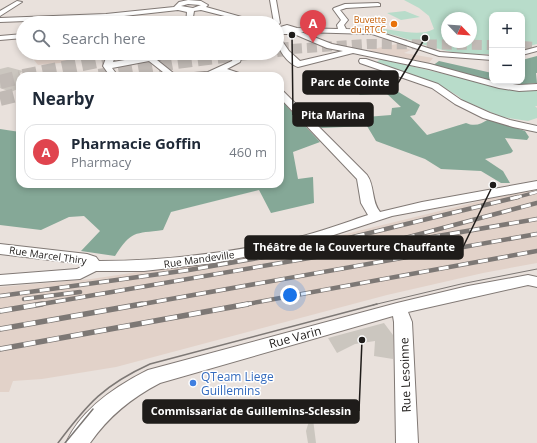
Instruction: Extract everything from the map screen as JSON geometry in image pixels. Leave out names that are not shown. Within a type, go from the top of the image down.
[{"type":"street","points":[[273,0],[276,16]]},
{"type":"street","points":[[0,14],[19,2]]},
{"type":"street","points":[[178,4],[191,9],[201,4]]},
{"type":"street","points":[[106,16],[178,4],[201,4],[238,16]]},
{"type":"street","points":[[343,31],[340,25],[345,21],[339,15],[336,9],[338,7],[378,5]]},
{"type":"street","points":[[190,16],[191,9]]},
{"type":"street","points":[[0,20],[16,19]]},
{"type":"street","points":[[284,29],[295,31],[312,30],[370,32],[433,53],[463,57],[489,58]]},
{"type":"street","points":[[312,30],[312,33],[315,34],[361,35],[386,38],[403,46]]},
{"type":"street","points":[[295,31],[343,54],[435,86],[457,101],[501,122],[537,128]]},
{"type":"street","points":[[0,38],[16,37]]},
{"type":"street","points":[[320,43],[430,67],[505,86],[525,88],[537,87]]},
{"type":"street","points":[[525,52],[537,49]]},
{"type":"street","points":[[284,51],[298,64]]},
{"type":"street","points":[[290,72],[298,64],[354,51]]},
{"type":"street","points":[[107,66],[109,60]]},
{"type":"street","points":[[107,66],[139,60]]},
{"type":"street","points":[[153,60],[168,72]]},
{"type":"street","points":[[214,72],[236,62],[236,60]]},
{"type":"street","points":[[107,66],[111,72]]},
{"type":"street","points":[[220,70],[226,72]]},
{"type":"street","points":[[284,97],[363,178],[369,208],[377,217]]},
{"type":"street","name":"Rue Mandeville","points":[[0,280],[80,274],[92,266],[144,266],[214,258],[298,242],[377,217],[422,206],[537,185]]},
{"type":"street","name":"Rue Marcel Thiry","points":[[0,249],[86,259],[91,261],[92,266]]},
{"type":"street","name":"Rue Varin","points":[[77,443],[95,418],[110,403],[133,387],[155,376],[397,309],[468,292],[528,280],[537,282]]},
{"type":"street","name":"Rue Lesoinne","points":[[397,309],[403,322],[407,443]]},
{"type":"shaded area","points":[[397,44],[411,50],[404,53],[433,58],[427,65],[364,52]]},
{"type":"shaded area","points":[[34,60],[72,60],[71,62],[38,65]]},
{"type":"shaded area","points":[[537,187],[537,263],[483,273],[387,295],[116,367],[42,379],[13,381],[9,392],[0,392],[0,287],[91,279],[199,263],[305,244]]},
{"type":"green space","points":[[404,0],[537,0],[537,44],[525,47],[525,12],[489,12],[489,54],[473,54],[443,50],[392,34],[359,30],[378,28],[417,33],[426,32],[434,29],[429,16],[419,8]]},
{"type":"green space","points":[[405,11],[420,17],[401,20],[387,13]]},
{"type":"green space","points":[[537,56],[537,83],[516,85],[510,84],[525,84],[525,59]]},
{"type":"green space","points":[[381,59],[508,89],[535,90],[537,91],[537,106],[535,106],[537,108],[537,118],[528,121],[502,117],[472,104],[466,103],[458,96],[438,84],[375,63]]},
{"type":"green space","points":[[439,61],[489,72],[489,80],[432,66]]},
{"type":"green space","points":[[382,82],[420,105],[415,115],[410,116],[427,135],[466,123],[472,125],[478,124],[489,119],[525,131],[529,137],[527,140],[505,138],[513,151],[511,153],[485,159],[503,171],[510,183],[501,183],[481,171],[441,169],[425,159],[376,141],[367,126],[321,128],[310,118],[332,112],[341,119],[391,115],[392,108],[401,107],[386,93],[360,95],[350,87]]},
{"type":"green space","points":[[284,103],[320,142],[293,152],[298,179],[313,177],[314,203],[271,213],[259,190],[171,212],[163,230],[140,233],[130,237],[115,256],[81,251],[100,231],[84,216],[69,217],[41,230],[0,225],[0,129],[16,131],[16,188],[284,188]]},
{"type":"building","points":[[8,67],[23,71],[16,72],[16,90],[11,92],[0,88],[0,69]]},
{"type":"building","points":[[384,323],[393,335],[393,359],[374,356],[375,341],[355,344],[337,353],[328,338]]},
{"type":"building","points":[[312,411],[316,443],[308,443],[306,431]]},
{"type":"tunnel","points":[[284,50],[367,44],[489,45]]},
{"type":"tunnel","points":[[525,46],[537,47]]},
{"type":"tunnel","points":[[284,49],[289,49]]},
{"type":"tunnel","points":[[43,72],[103,60]]},
{"type":"tunnel","points":[[121,72],[193,60]]},
{"type":"tunnel","points":[[0,82],[16,78]]},
{"type":"tunnel","points":[[0,99],[16,95]]},
{"type":"tram line","points":[[375,304],[461,284],[537,269]]},
{"type":"tram line","points":[[58,443],[98,396],[120,380],[150,364],[375,304]]},
{"type":"tram line","points":[[65,443],[93,409]]},
{"type":"railway","points":[[516,198],[537,192]]},
{"type":"railway","points":[[0,296],[189,270],[287,253],[516,198]]},
{"type":"railway","points":[[405,238],[537,203]]},
{"type":"railway","points":[[36,305],[537,219]]},
{"type":"railway","points":[[137,305],[537,234]]},
{"type":"railway","points":[[242,305],[537,251]]},
{"type":"railway","points":[[24,299],[80,292]]},
{"type":"railway","points":[[36,305],[42,304]]},
{"type":"railway","points":[[0,329],[142,304]]},
{"type":"railway","points":[[0,349],[248,304]]},
{"type":"railway","points":[[0,311],[36,305]]},
{"type":"place","name":"Buvette du RTCC","points":[[394,24]]},
{"type":"place","name":"Pita Marina","points":[[292,35]]},
{"type":"place","name":"Parc de Cointe","points":[[425,38]]},
{"type":"place","name":"Pharmacie Goffin","points":[[313,43]]},
{"type":"place","name":"Théâtre de la Couverture Chauffante","points":[[493,185]]},
{"type":"place","name":"Commissariat de Guillemins-Sclessin","points":[[362,340]]},
{"type":"place","name":"QTeam Liege Guillemins","points":[[193,383]]}]
